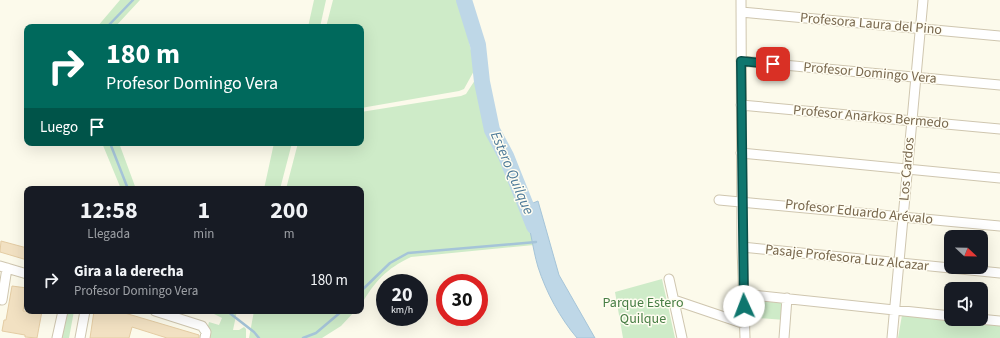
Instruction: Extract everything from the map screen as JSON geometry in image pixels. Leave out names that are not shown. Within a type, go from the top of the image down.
[{"type":"street","points":[[741,0],[742,247],[745,338]]},
{"type":"street","name":"Los Cardos","points":[[892,338],[923,0]]},
{"type":"street","name":"Profesora Laura del Pino","points":[[741,12],[1000,36]]},
{"type":"street","name":"Profesor Domingo Vera","points":[[741,61],[1000,85]]},
{"type":"street","name":"Profesor Anarkos Bermedo","points":[[741,105],[1000,129]]},
{"type":"street","points":[[741,153],[1000,178]]},
{"type":"street","name":"Profesor Eduardo Arévalo","points":[[719,200],[1000,226]]},
{"type":"street","name":"Pasaje Profesora Luz Alcazar","points":[[742,247],[1000,273]]},
{"type":"street","points":[[2,300],[4,267],[24,273]]},
{"type":"street","points":[[669,279],[682,338]]},
{"type":"street","points":[[743,294],[944,315]]},
{"type":"street","points":[[784,338],[787,298]]},
{"type":"street","points":[[674,300],[745,324]]},
{"type":"street","points":[[57,338],[62,314]]},
{"type":"street","points":[[80,338],[84,314]]},
{"type":"street","points":[[164,314],[202,326],[206,332],[205,338]]},
{"type":"street","points":[[988,320],[1000,321]]},
{"type":"green space","points":[[120,0],[140,0],[118,24],[100,24]]},
{"type":"green space","points":[[314,0],[326,0],[321,24],[309,24]]},
{"type":"green space","points":[[333,0],[460,0],[475,69],[464,89],[459,91],[364,107],[364,24],[327,24]]},
{"type":"green space","points":[[477,77],[490,132],[516,188],[529,222],[534,245],[411,257],[384,274],[376,274],[376,282],[364,300],[364,186],[287,186],[297,146],[364,146],[364,112],[466,94]]},
{"type":"green space","points":[[103,146],[120,146],[135,186],[120,186]]},
{"type":"green space","points":[[273,146],[291,146],[281,186],[265,186]]},
{"type":"green space","name":"Parque Estero Quilque","points":[[662,279],[675,338],[623,338],[615,292]]},
{"type":"green space","points":[[743,294],[787,298],[785,320],[744,317]]},
{"type":"green space","points":[[66,314],[73,314],[69,338],[62,338]]},
{"type":"green space","points":[[214,314],[236,314],[233,330],[239,330],[244,327],[246,329],[246,338],[205,338],[209,322],[219,325],[222,318]]},
{"type":"green space","points":[[253,314],[352,314],[341,326],[322,338],[249,338]]},
{"type":"green space","points":[[902,315],[944,320],[944,326],[988,326],[988,325],[1000,326],[1000,338],[898,338]]},
{"type":"water","points":[[538,201],[559,275],[595,338],[577,338],[559,313],[545,286],[538,267],[528,222],[523,207]]},
{"type":"building","points":[[1,241],[24,247],[24,259],[0,252]]},
{"type":"building","points":[[12,286],[24,288],[24,314],[41,314],[37,338],[25,337],[25,335],[2,331],[4,320],[6,320]]},
{"type":"building","points":[[94,314],[128,314],[199,335],[199,338],[167,338],[132,327],[129,338],[90,338]]},
{"type":"waterway","points":[[110,24],[133,0]]},
{"type":"waterway","name":"Estero Quilque","points":[[464,0],[478,45],[482,82],[492,130],[506,156],[534,226]]},
{"type":"waterway","points":[[111,146],[127,186]]},
{"type":"waterway","points":[[364,288],[390,263],[408,253],[536,242]]},
{"type":"waterway","points":[[231,314],[254,332],[259,338]]},
{"type":"waterway","points":[[303,338],[316,333],[338,314]]},
{"type":"route","points":[[744,306],[742,247],[741,61],[773,64]]}]
